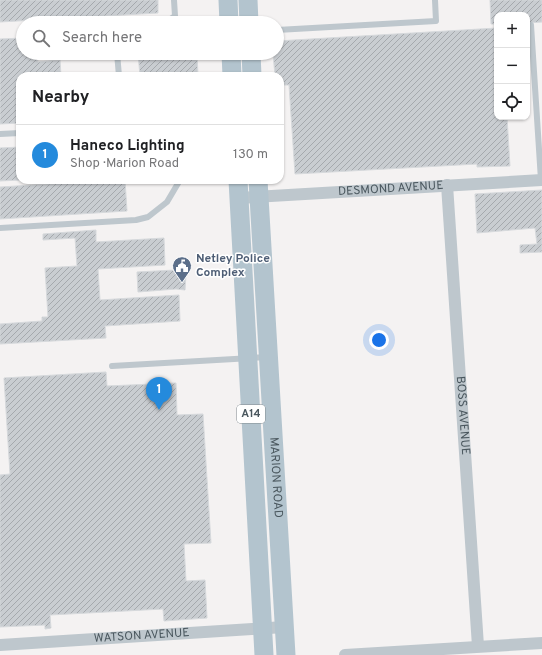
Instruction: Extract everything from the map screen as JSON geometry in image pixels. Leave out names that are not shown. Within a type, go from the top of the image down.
[{"type":"main road","points":[[228,0],[229,16]]},
{"type":"main road","points":[[248,0],[249,16]]},
{"type":"main road","points":[[231,60],[232,72]]},
{"type":"main road","points":[[251,60],[252,72]]},
{"type":"main road","name":"MARION ROAD","points":[[238,189],[264,655]]},
{"type":"main road","name":"MARION ROAD","points":[[258,189],[286,655]]},
{"type":"street","name":"DESMOND AVENUE","points":[[238,189],[447,185],[541,180]]},
{"type":"street","name":"BOSS AVENUE","points":[[447,185],[478,646]]},
{"type":"street","name":"WATSON AVENUE","points":[[0,645],[284,628]]},
{"type":"street","points":[[345,655],[542,643]]},
{"type":"lane","points":[[174,0],[175,16]]},
{"type":"lane","points":[[284,30],[436,21],[435,0]]},
{"type":"lane","points":[[531,25],[541,180]]},
{"type":"lane","points":[[118,60],[119,72]]},
{"type":"lane","points":[[0,134],[16,133]]},
{"type":"lane","points":[[0,228],[136,220],[148,217],[168,202],[178,184]]},
{"type":"lane","points":[[112,366],[268,357]]},
{"type":"building","points":[[0,0],[158,0],[158,13],[105,16],[16,16],[16,21],[0,22]]},
{"type":"building","points":[[490,0],[542,0],[542,22],[530,23],[530,12],[494,12],[494,24],[491,24]]},
{"type":"building","points":[[494,28],[494,120],[507,120],[510,166],[477,167],[477,164],[295,174],[289,85],[284,85],[284,72],[275,72],[274,60],[284,60],[284,41]]},
{"type":"building","points":[[16,38],[16,60],[38,60],[38,62],[60,60],[61,72],[16,72],[16,123],[0,124],[0,39]]},
{"type":"building","points":[[139,60],[197,60],[198,72],[140,72]]},
{"type":"building","points":[[16,147],[16,180],[0,181],[0,148]]},
{"type":"building","points":[[48,184],[125,184],[127,211],[0,219],[0,187]]},
{"type":"building","points":[[542,190],[542,252],[520,253],[520,245],[537,244],[535,228],[477,233],[475,194]]},
{"type":"building","points":[[96,230],[96,242],[164,238],[165,265],[98,269],[100,300],[179,295],[180,321],[105,326],[106,338],[0,344],[0,324],[42,321],[42,317],[48,317],[45,268],[77,266],[75,238],[43,240],[43,234]]},
{"type":"building","points":[[175,270],[175,273],[186,274],[185,290],[176,289],[138,292],[137,272]]},
{"type":"building","points":[[106,372],[107,386],[176,383],[177,415],[203,414],[211,543],[184,544],[186,581],[205,580],[207,618],[164,621],[163,609],[50,615],[51,628],[45,629],[45,625],[0,627],[0,475],[10,474],[4,378]]},
{"type":"place","name":"Netley Police Complex","points":[[182,283]]},
{"type":"place","name":"Haneco Lighting","points":[[159,410]]}]
